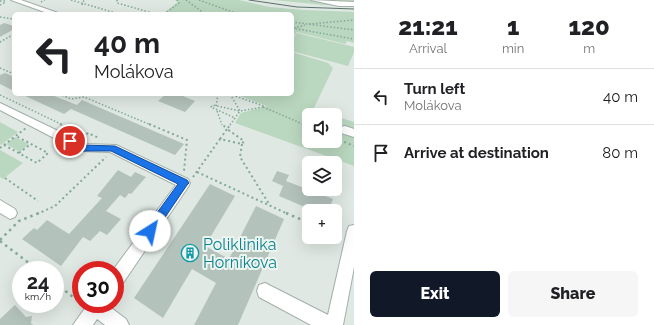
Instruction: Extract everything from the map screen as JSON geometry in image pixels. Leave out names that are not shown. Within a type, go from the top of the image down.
[{"type":"street","points":[[14,0],[51,12]]},
{"type":"street","points":[[314,0],[332,4],[354,4]]},
{"type":"street","points":[[35,7],[44,3]]},
{"type":"street","points":[[0,106],[83,148],[107,148],[184,183],[124,267]]},
{"type":"street","points":[[334,325],[354,231]]},
{"type":"street","points":[[265,291],[328,325]]},
{"type":"street","points":[[82,325],[87,313]]},
{"type":"street","points":[[103,313],[120,325]]},
{"type":"path","points":[[0,5],[8,0]]},
{"type":"path","points":[[69,0],[109,12]]},
{"type":"path","points":[[83,4],[84,0]]},
{"type":"path","points":[[117,0],[117,3],[149,12]]},
{"type":"path","points":[[167,12],[180,3],[178,0]]},
{"type":"path","points":[[186,0],[202,12]]},
{"type":"path","points":[[199,0],[232,12]]},
{"type":"path","points":[[0,17],[12,19]]},
{"type":"path","points":[[294,28],[306,25],[354,20]]},
{"type":"path","points":[[294,22],[354,30]]},
{"type":"path","points":[[294,29],[334,34],[354,39]]},
{"type":"path","points":[[0,42],[12,35]]},
{"type":"path","points":[[0,68],[12,73]]},
{"type":"path","points":[[0,95],[85,136],[88,133],[107,148],[56,206],[19,221],[0,240],[27,261]]},
{"type":"path","points":[[64,96],[71,99],[84,97],[187,140],[183,176]]},
{"type":"path","points":[[216,106],[218,96]]},
{"type":"path","points":[[231,96],[240,111]]},
{"type":"path","points":[[236,96],[264,106],[263,107],[302,124]]},
{"type":"path","points":[[235,118],[211,107],[212,105],[240,111],[263,107]]},
{"type":"path","points":[[217,110],[222,125],[244,141],[242,144],[240,157],[269,205]]},
{"type":"path","points":[[240,111],[197,172],[302,220]]},
{"type":"path","points":[[0,148],[4,145],[16,136],[48,153],[37,163],[4,145]]},
{"type":"path","points":[[220,139],[242,144]]},
{"type":"path","points":[[342,141],[354,146]]},
{"type":"path","points":[[19,153],[31,144]]},
{"type":"path","points":[[5,178],[38,201]]},
{"type":"path","points":[[338,244],[345,247]]},
{"type":"green space","points":[[175,0],[239,0],[269,7],[354,12],[354,43],[347,41],[345,44],[297,32],[294,36],[294,12],[166,12],[178,2]]},
{"type":"green space","points":[[273,0],[354,0],[354,6],[324,5]]},
{"type":"green space","points":[[297,33],[354,47],[354,52],[348,66],[294,52],[294,37]]},
{"type":"green space","points":[[294,53],[328,63],[333,68],[314,108],[302,108],[302,147],[235,123],[241,113],[267,106],[240,96],[294,96]]},
{"type":"green space","points":[[342,118],[354,122],[354,166],[342,162],[342,156],[326,156],[304,148],[342,148]]},
{"type":"green space","points":[[0,122],[18,132],[1,145],[0,144]]},
{"type":"green space","points":[[15,137],[29,144],[20,152],[6,144]]},
{"type":"green space","points":[[0,150],[23,163],[3,179],[0,177]]},
{"type":"building","points":[[4,23],[12,25],[12,30],[0,37],[0,25]]},
{"type":"building","points":[[5,73],[12,76],[12,90],[0,84],[0,75]]},
{"type":"building","points":[[25,96],[54,96],[77,105],[82,100],[184,144],[175,155],[71,109],[64,114]]},
{"type":"building","points":[[164,96],[183,96],[195,101],[185,112],[158,101]]},
{"type":"building","points":[[118,170],[131,177],[135,172],[146,177],[131,194],[129,193],[125,198],[120,195],[106,211],[121,219],[107,235],[100,231],[90,241],[83,237],[64,262],[54,261],[22,239],[34,228],[37,230],[47,220],[69,234],[102,198],[97,196]]},
{"type":"building","points":[[277,171],[289,175],[286,181],[302,187],[302,196],[325,196],[333,199],[331,204],[302,204],[302,206],[279,196],[283,186],[272,181]]},
{"type":"building","name":"Poliklinika Horníkova","points":[[210,184],[235,196],[205,246],[229,259],[256,206],[284,219],[238,325],[194,325],[216,283],[192,269],[163,318],[134,298]]},
{"type":"building","points":[[12,308],[12,313],[22,313],[26,317],[32,316],[31,323],[33,325],[0,325],[0,319]]},
{"type":"tram line","points":[[249,0],[297,7],[354,9]]},
{"type":"place","name":"Poliklinika Horníkova","points":[[190,253]]},
{"type":"route","points":[[70,141],[83,148],[112,148],[184,183],[150,231]]}]
